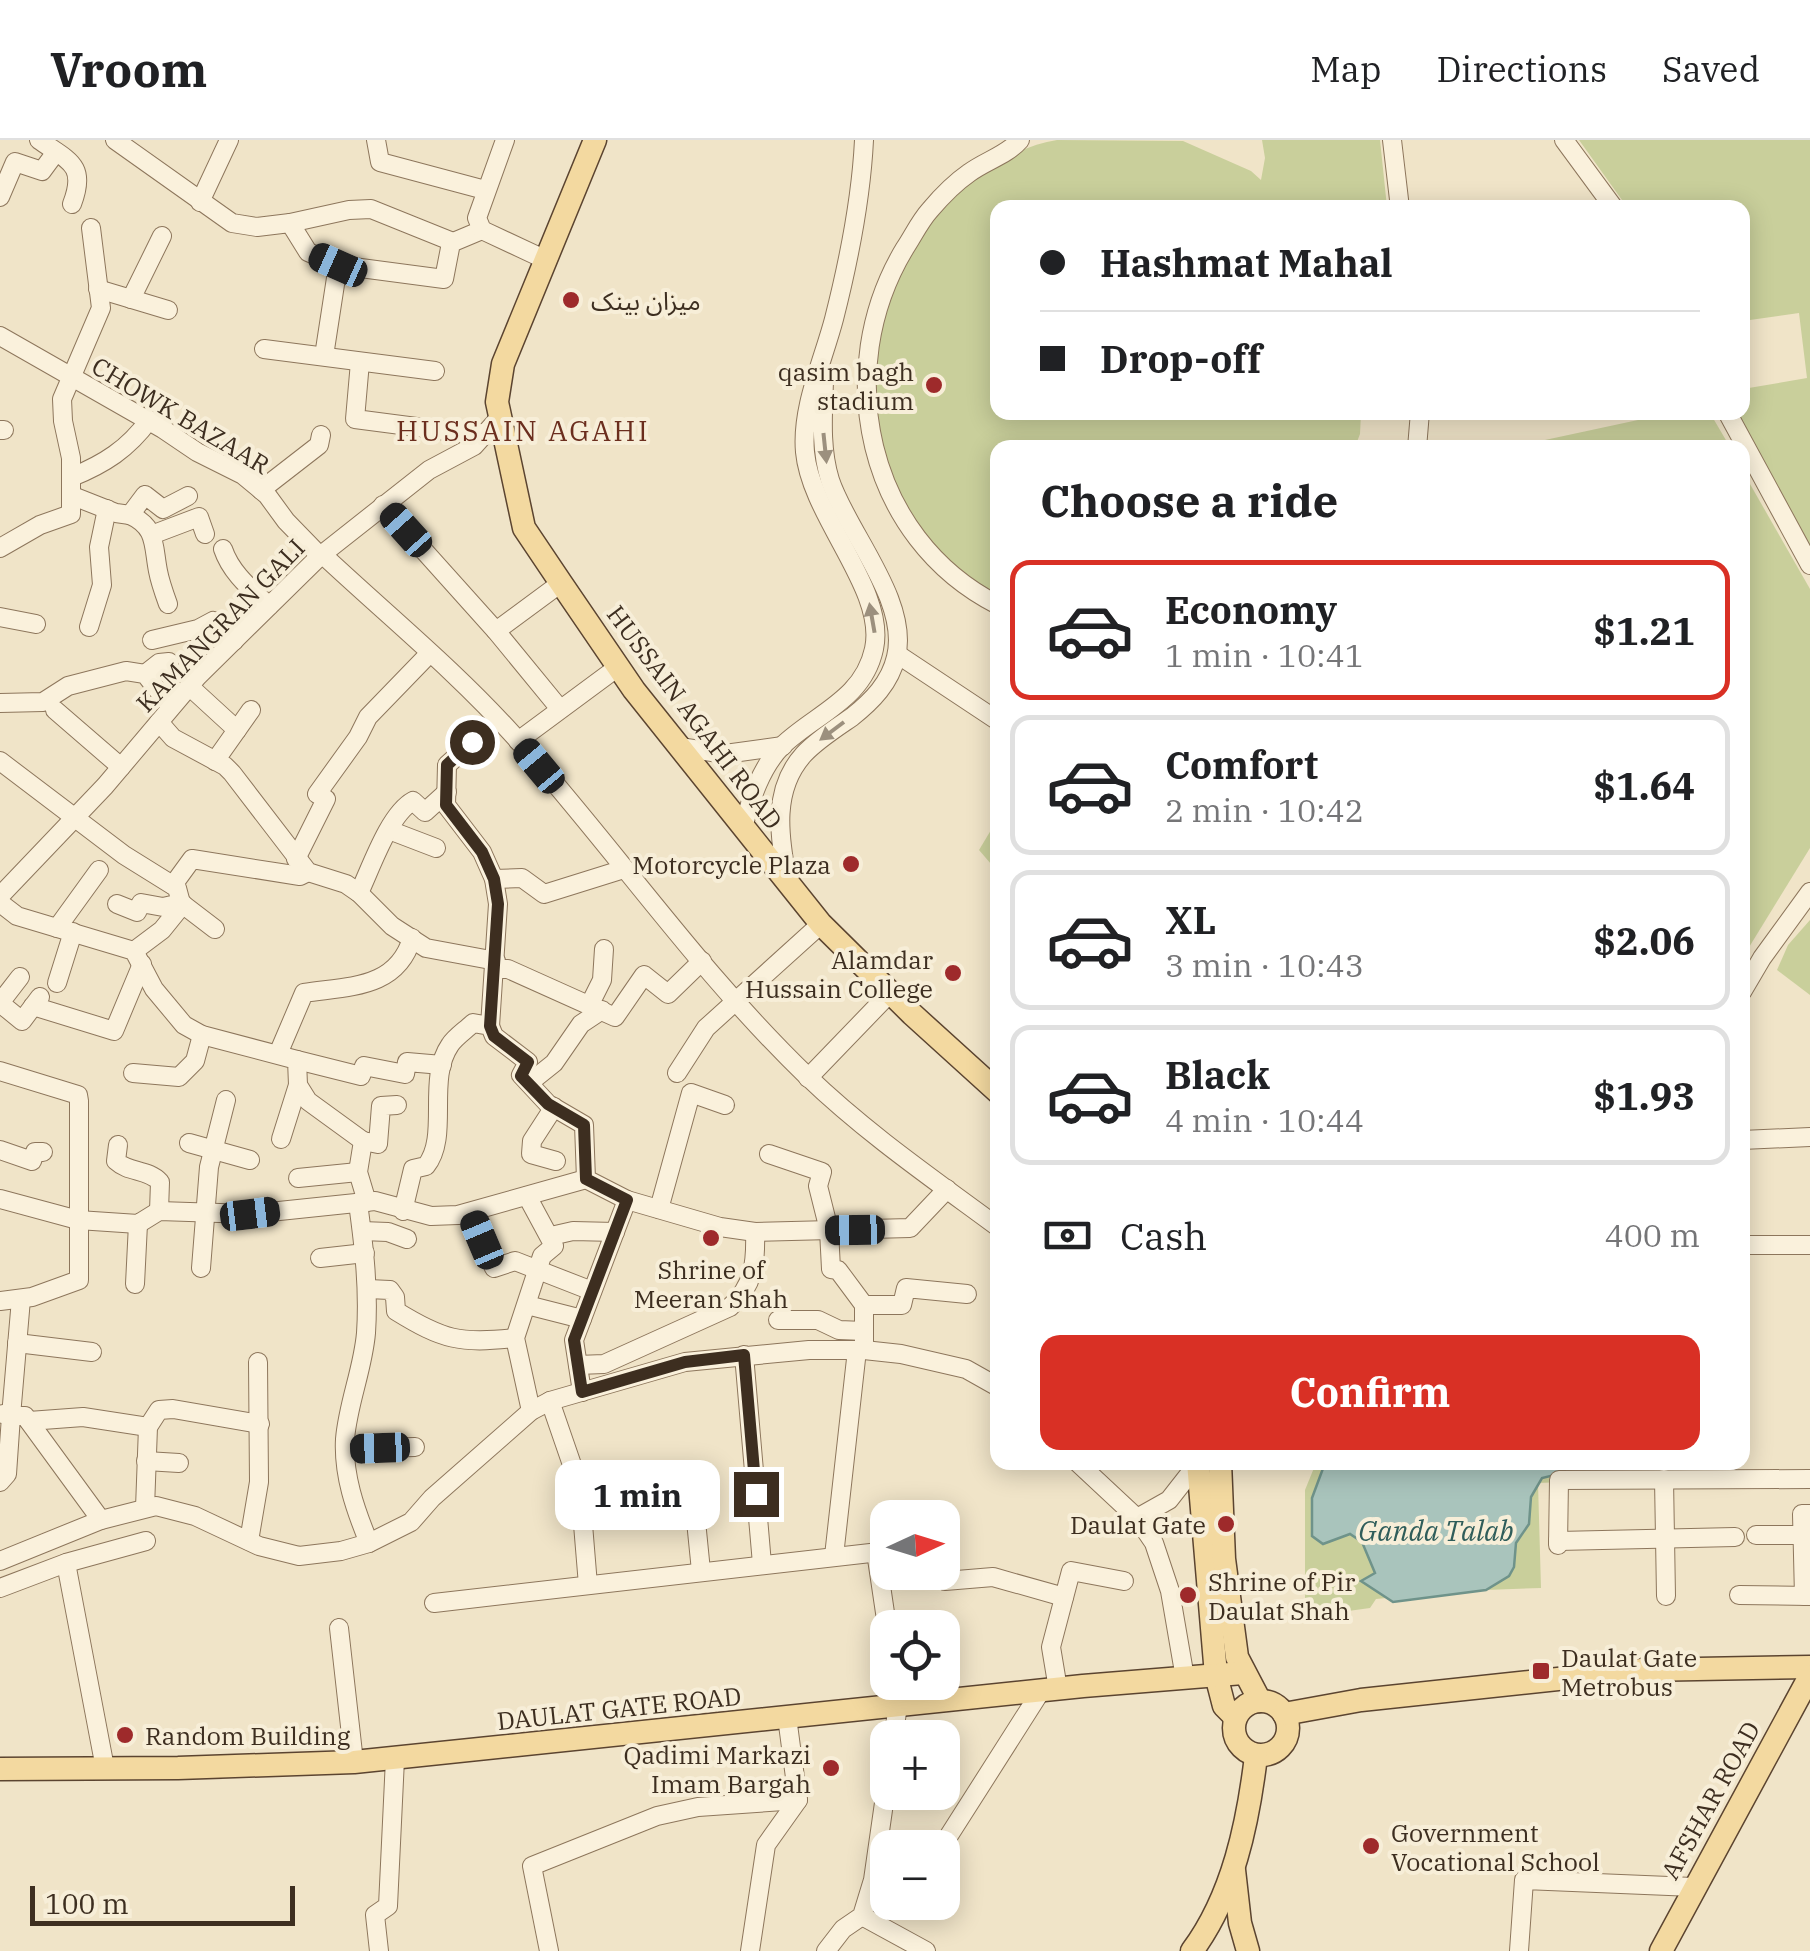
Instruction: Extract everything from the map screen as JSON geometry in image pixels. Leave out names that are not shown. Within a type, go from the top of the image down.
[{"type":"main road","name":"HUSSAIN AGAHI ROAD","points":[[594,140],[502,364],[492,425],[524,528],[618,666],[821,924],[990,1085]]},
{"type":"main road","points":[[1199,1470],[1216,1675],[1224,1706],[1235,1717]]},
{"type":"main road","points":[[1220,1470],[1224,1559],[1237,1658],[1260,1701]]},
{"type":"main road","points":[[1284,1714],[1360,1700],[1642,1670],[1810,1667]]},
{"type":"main road","name":"DAULAT GATE ROAD","points":[[960,1692],[1050,1690],[1243,1673]]},
{"type":"main road","name":"AFSHAR ROAD","points":[[1660,1951],[1810,1676]]},
{"type":"main road","name":"DAULAT GATE ROAD","points":[[0,1769],[395,1759],[788,1717],[870,1700]]},
{"type":"main road","points":[[1260,1701],[1278,1706],[1288,1724],[1284,1744],[1276,1751],[1256,1756],[1236,1741],[1235,1717],[1246,1705],[1260,1701]]},
{"type":"main road","points":[[1192,1951],[1216,1913],[1234,1867],[1252,1796],[1256,1756]]},
{"type":"main road","points":[[1234,1867],[1240,1923],[1248,1951]]},
{"type":"street","points":[[39,140],[69,161],[80,178],[72,204]]},
{"type":"street","points":[[115,140],[232,224],[290,224],[348,210],[371,209],[453,242],[482,230]]},
{"type":"street","points":[[200,202],[229,140]]},
{"type":"street","points":[[376,140],[380,162],[486,190]]},
{"type":"street","points":[[505,140],[477,218],[482,230],[544,259]]},
{"type":"street","points":[[744,827],[763,772],[783,746],[848,696],[868,666],[874,648],[874,615],[818,500],[804,448],[806,418],[850,256],[864,140]]},
{"type":"street","points":[[990,599],[944,566],[913,532],[883,481],[870,433],[866,367],[874,318],[891,272],[928,212],[968,173],[1020,140]]},
{"type":"street","points":[[1392,140],[1399,200]]},
{"type":"street","points":[[1564,140],[1608,200]]},
{"type":"street","points":[[0,198],[15,162],[42,172],[56,152]]},
{"type":"street","points":[[290,224],[308,252],[338,265],[444,279],[453,242]]},
{"type":"street","points":[[0,548],[40,525],[71,514],[72,487],[62,398],[101,308],[91,228]]},
{"type":"street","points":[[131,299],[162,236]]},
{"type":"street","points":[[324,356],[338,265]]},
{"type":"street","points":[[98,289],[168,310]]},
{"type":"street","name":"CHOWK BAZAAR","points":[[0,336],[243,475],[261,490],[321,555],[518,741],[738,1002],[808,1078],[990,1221]]},
{"type":"street","points":[[264,349],[435,372]]},
{"type":"street","points":[[788,884],[779,826],[786,784],[805,752],[870,703],[882,688],[897,654],[895,621],[888,599],[828,476],[823,425],[826,351]]},
{"type":"street","points":[[360,362],[354,419],[470,434],[492,425]]},
{"type":"street","points":[[72,487],[131,445],[149,420]]},
{"type":"street","name":"KAMANGRAN GALI","points":[[0,900],[189,686],[321,555],[429,470],[474,446],[492,425]]},
{"type":"street","points":[[261,490],[319,445],[321,435]]},
{"type":"street","points":[[1750,454],[1810,565]]},
{"type":"street","points":[[72,487],[107,509],[144,521],[154,534],[158,574],[168,604]]},
{"type":"street","points":[[130,515],[145,495],[163,509],[188,496]]},
{"type":"street","points":[[383,505],[496,631],[560,710]]},
{"type":"street","points":[[89,626],[102,585],[99,547],[107,509]]},
{"type":"street","points":[[154,534],[199,517],[204,534]]},
{"type":"street","points":[[223,549],[227,562],[242,581],[270,606]]},
{"type":"street","points":[[496,631],[561,583]]},
{"type":"street","points":[[0,617],[36,624]]},
{"type":"street","points":[[152,640],[198,629],[213,620],[234,641]]},
{"type":"street","points":[[173,885],[192,859],[300,876],[326,799],[317,794],[368,717],[430,654]]},
{"type":"street","points":[[897,654],[990,716]]},
{"type":"street","points":[[145,674],[159,663],[169,662]]},
{"type":"street","points":[[518,741],[618,666]]},
{"type":"street","points":[[0,703],[43,702],[68,686],[126,671],[145,674],[171,707]]},
{"type":"street","points":[[189,686],[236,730]]},
{"type":"street","points":[[55,710],[122,766]]},
{"type":"street","points":[[214,760],[251,710]]},
{"type":"street","points":[[497,720],[447,765],[446,805],[482,852],[494,879],[498,904],[490,1026],[494,1036],[528,1062],[521,1076],[554,1107],[584,1125],[586,1179]]},
{"type":"street","points":[[159,722],[173,738],[232,772],[302,865],[360,893],[392,926],[426,948],[508,969],[615,1016],[644,975],[668,994],[702,960]]},
{"type":"street","points":[[680,748],[725,754],[783,746]]},
{"type":"street","points":[[2,767],[124,855],[173,885],[182,903],[215,929]]},
{"type":"street","points":[[360,893],[389,830],[406,805],[412,801],[424,812],[447,792]]},
{"type":"street","points":[[389,830],[436,848]]},
{"type":"street","points":[[494,879],[522,878],[544,894],[624,869]]},
{"type":"street","points":[[57,983],[65,930],[98,870]]},
{"type":"street","points":[[1750,979],[1810,892]]},
{"type":"street","points":[[0,900],[17,916],[138,957],[154,989],[184,1025],[202,1036],[361,1076],[364,1066],[405,1074],[407,1062],[442,1064]]},
{"type":"street","points":[[117,904],[137,912],[141,904],[164,907],[182,903]]},
{"type":"street","points":[[20,977],[0,1003],[22,1021],[36,1001],[114,1031],[138,957],[182,903]]},
{"type":"street","points":[[678,1073],[706,1028],[821,924]]},
{"type":"street","points":[[397,1105],[382,1106],[378,1144],[363,1141],[308,1100],[298,1086],[288,1057],[304,993],[373,982],[403,962],[412,938]]},
{"type":"street","points":[[529,1083],[554,1064],[596,1007],[604,949]]},
{"type":"street","points":[[808,1078],[890,993]]},
{"type":"street","points":[[402,1211],[413,1169],[426,1166],[435,1148],[442,1064],[450,1044],[473,1023],[490,1026]]},
{"type":"street","points":[[133,1073],[179,1077],[195,1061],[202,1036]]},
{"type":"street","points":[[0,1070],[78,1094],[79,1280],[21,1300],[0,1301]]},
{"type":"street","points":[[280,1139],[298,1086]]},
{"type":"street","points":[[659,1209],[691,1094],[725,1106]]},
{"type":"street","points":[[201,1268],[209,1167],[226,1100]]},
{"type":"street","points":[[554,1107],[532,1141],[531,1154],[556,1160]]},
{"type":"street","points":[[1750,1140],[1810,1137]]},
{"type":"street","points":[[363,1141],[358,1172],[368,1289],[366,1338],[345,1449],[345,1468],[369,1543]]},
{"type":"street","points":[[189,1144],[250,1160]]},
{"type":"street","points":[[118,1145],[116,1161],[124,1169],[144,1172],[160,1182],[159,1210]]},
{"type":"street","points":[[0,1150],[32,1160],[36,1152],[44,1152]]},
{"type":"street","points":[[769,1154],[822,1172],[818,1186],[829,1230],[831,1269],[838,1270],[864,1305],[834,1556]]},
{"type":"street","points":[[298,1178],[358,1172]]},
{"type":"street","points":[[0,1198],[78,1220],[138,1224],[159,1210],[250,1214],[375,1201],[431,1216],[471,1212],[586,1179],[627,1200],[720,1228],[755,1232],[910,1228],[947,1189]]},
{"type":"street","points":[[527,1196],[554,1246],[542,1256],[515,1338],[531,1411]]},
{"type":"street","points":[[582,1392],[574,1340],[627,1200]]},
{"type":"street","points":[[471,1212],[494,1268],[515,1261],[592,1292]]},
{"type":"street","points":[[134,1284],[138,1224]]},
{"type":"street","points":[[362,1231],[388,1232],[406,1239]]},
{"type":"street","points":[[551,1236],[573,1231],[615,1232]]},
{"type":"street","points":[[578,1365],[604,1364],[730,1307],[744,1295],[752,1278],[755,1232]]},
{"type":"street","points":[[1750,1245],[1810,1245]]},
{"type":"street","points":[[320,1258],[365,1253]]},
{"type":"street","points":[[864,1305],[902,1305],[906,1288],[968,1294]]},
{"type":"street","points":[[368,1289],[390,1290],[396,1311],[428,1330],[471,1343],[515,1338]]},
{"type":"street","points":[[0,1482],[7,1474],[13,1417],[7,1380],[17,1343],[21,1300]]},
{"type":"street","points":[[528,1305],[582,1319]]},
{"type":"street","points":[[778,1320],[818,1320],[862,1343],[966,1369],[990,1382]]},
{"type":"street","points":[[17,1343],[92,1352]]},
{"type":"street","points":[[0,1560],[101,1520],[166,1506],[249,1541],[299,1556],[340,1551],[369,1543],[411,1522],[432,1498],[531,1411],[550,1402],[685,1362],[862,1343]]},
{"type":"street","points":[[744,1355],[762,1564]]},
{"type":"street","points":[[249,1541],[259,1482],[258,1362]]},
{"type":"street","points":[[550,1402],[580,1488],[588,1584]]},
{"type":"street","points":[[145,1508],[148,1427],[158,1410],[260,1424]]},
{"type":"street","points":[[13,1417],[83,1417],[148,1427]]},
{"type":"street","points":[[13,1417],[101,1520]]},
{"type":"street","points":[[345,1449],[415,1446]]},
{"type":"street","points":[[146,1461],[179,1462]]},
{"type":"street","points":[[691,1470],[701,1571]]},
{"type":"street","points":[[1086,1470],[1137,1518],[1154,1543],[1170,1592],[1184,1678]]},
{"type":"street","points":[[1137,1518],[1169,1500],[1193,1470]]},
{"type":"street","points":[[1664,1479],[1666,1596]]},
{"type":"street","points":[[1734,1537],[1558,1543],[1559,1480],[1810,1479]]},
{"type":"street","points":[[1739,1595],[1807,1596],[1802,1514],[1810,1514]]},
{"type":"street","points":[[1756,1536],[1802,1535]]},
{"type":"street","points":[[0,1588],[146,1541]]},
{"type":"street","points":[[434,1603],[870,1552]]},
{"type":"street","points":[[66,1564],[104,1768]]},
{"type":"street","points":[[954,1830],[1050,1690],[1050,1647],[1070,1571],[1124,1581]]},
{"type":"street","points":[[960,1579],[993,1577],[1064,1598]]},
{"type":"street","points":[[339,1628],[354,1762]]},
{"type":"street","points":[[750,1951],[766,1844],[798,1800],[788,1717]]},
{"type":"street","points":[[379,1951],[376,1915],[388,1906],[395,1759]]},
{"type":"street","points":[[549,1951],[532,1866],[658,1816],[698,1807],[798,1800]]},
{"type":"street","points":[[1519,1951],[1524,1880],[1693,1887]]},
{"type":"street","points":[[826,1951],[843,1930],[862,1916],[870,1895]]},
{"type":"street","points":[[862,1916],[926,1951]]},
{"type":"green space","name":"qasim bagh stadium","points":[[1057,140],[1183,141],[1251,171],[1261,180],[1265,158],[1262,140],[1380,140],[1386,200],[990,200],[990,420],[1361,420],[1358,440],[990,440],[990,592],[932,545],[906,512],[887,474],[877,441],[874,411],[881,311],[893,273],[927,222],[975,177],[1030,147]]},
{"type":"green space","points":[[1579,140],[1810,140],[1810,559],[1740,420],[1750,420],[1750,388],[1807,378],[1799,313],[1750,320],[1750,200],[1622,200]]},
{"type":"green space","points":[[1638,420],[1714,420],[1726,440],[1545,440]]},
{"type":"green space","points":[[1750,484],[1810,589],[1810,848],[1750,946]]},
{"type":"green space","points":[[990,832],[990,863],[979,850]]},
{"type":"green space","points":[[1810,920],[1810,995],[1777,970],[1788,945]]},
{"type":"green space","name":"Ganda Talab","points":[[1313,1470],[1642,1470],[1642,1479],[1538,1483],[1541,1588],[1376,1599],[1370,1608],[1305,1617],[1305,1490]]},
{"type":"water","name":"Ganda Talab","points":[[1322,1470],[1575,1470],[1542,1478],[1531,1497],[1529,1524],[1516,1543],[1514,1567],[1509,1576],[1486,1590],[1393,1602],[1361,1581],[1375,1573],[1362,1542],[1350,1534],[1323,1544],[1312,1536],[1312,1498]]},
{"type":"place","name":"میزان بینک","points":[[571,300]]},
{"type":"place","name":"qasim bagh stadium","points":[[934,385]]},
{"type":"place","name":"Motorcycle Plaza","points":[[851,864]]},
{"type":"place","name":"Alamdar Hussain College","points":[[953,973]]},
{"type":"place","name":"Shrine of Meeran Shah","points":[[711,1238]]},
{"type":"place","name":"Daulat Gate","points":[[1226,1524]]},
{"type":"place","name":"Shrine of Pir Daulat Shah","points":[[1188,1595]]},
{"type":"place","name":"Daulat Gate Metrobus","points":[[1541,1671]]},
{"type":"place","name":"Random Building","points":[[125,1735]]},
{"type":"place","name":"Qadimi Markazi Imam Bargah","points":[[831,1768]]},
{"type":"place","name":"Government Vocational School","points":[[1371,1846]]},
{"type":"district","name":"HUSSAIN AGAHI","points":[[523,430]]},
{"type":"route","points":[[472,742],[447,765],[446,805],[482,852],[494,879],[498,904],[490,1026],[494,1036],[528,1062],[521,1076],[548,1104],[584,1125],[586,1179],[627,1200],[574,1340],[582,1392],[685,1362],[744,1355],[756,1494]]}]
